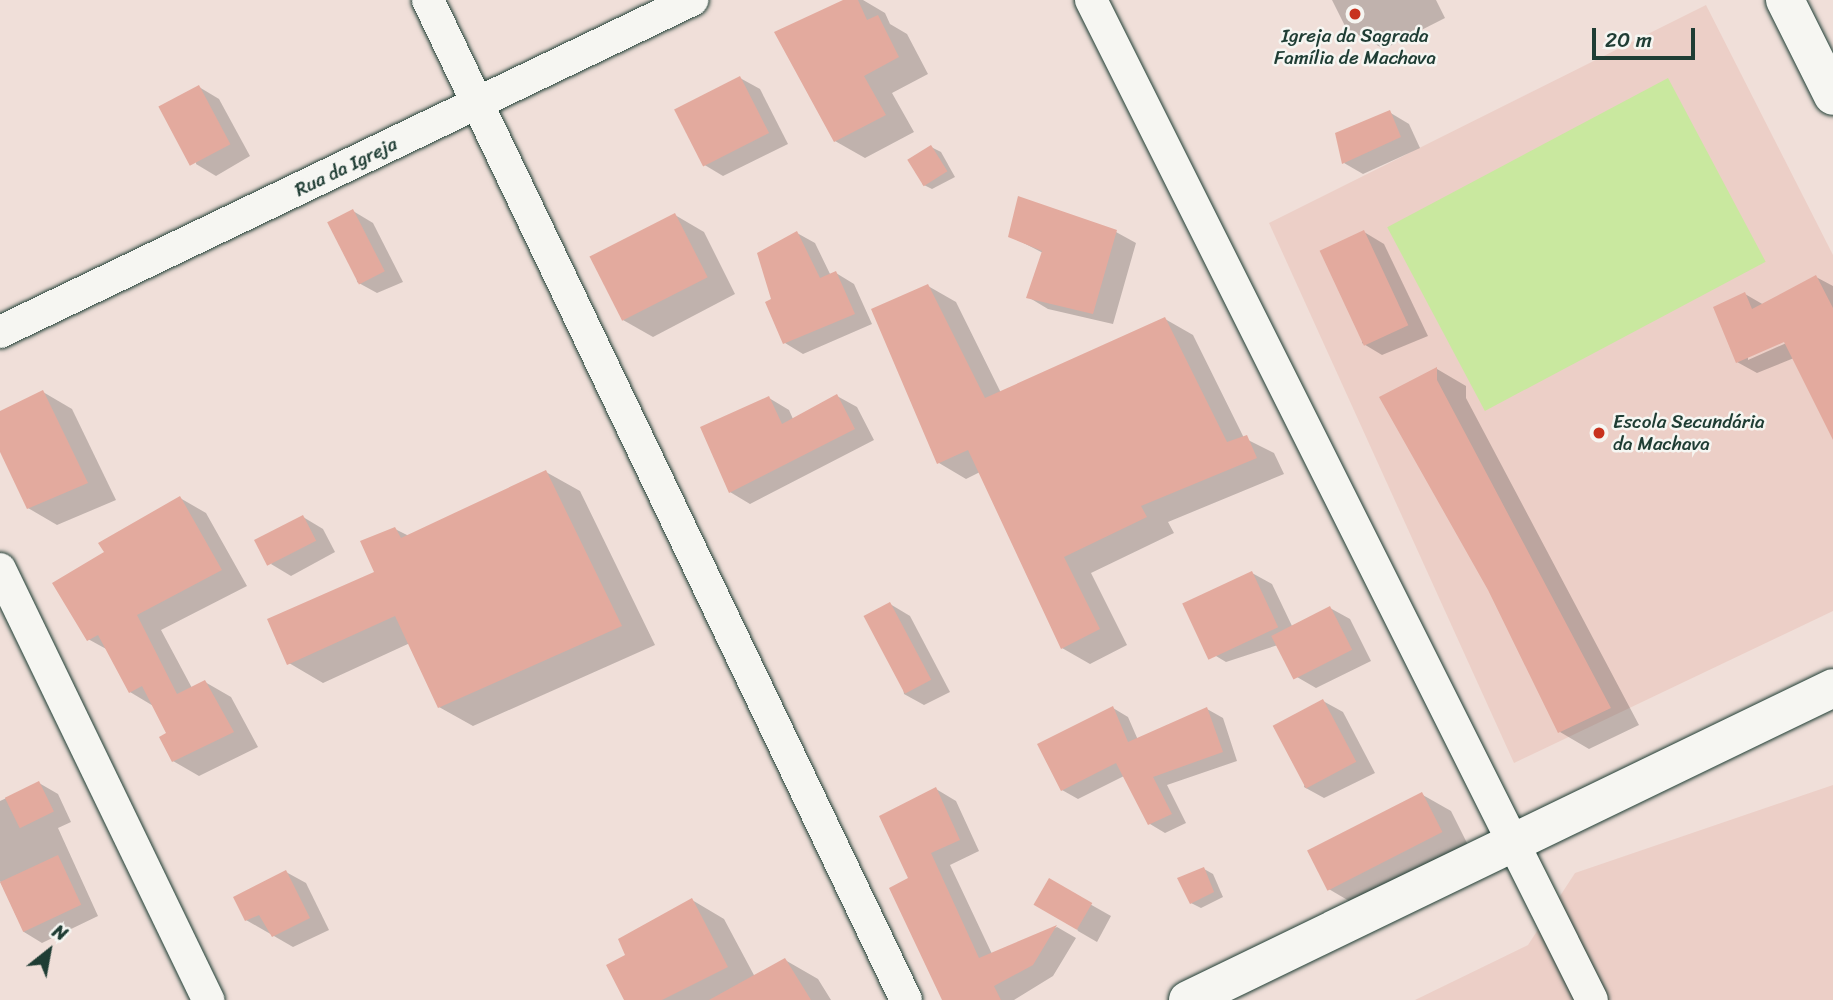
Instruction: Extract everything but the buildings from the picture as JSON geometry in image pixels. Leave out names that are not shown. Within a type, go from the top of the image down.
[{"type":"street","points":[[428,0],[906,1000]]},
{"type":"street","name":"Rua da Igreja","points":[[0,332],[691,0]]},
{"type":"street","points":[[1091,0],[1592,1000]]},
{"type":"street","points":[[1785,0],[1833,96]]},
{"type":"street","points":[[1,575],[208,1000]]},
{"type":"street","points":[[1188,1000],[1833,688]]},
{"type":"shaded area","name":"Escola Secundária da Machava","points":[[1706,5],[1833,255],[1833,611],[1514,763],[1269,223]]},
{"type":"shaded area","points":[[1833,785],[1833,1000],[1415,1000],[1528,945],[1575,873]]},
{"type":"green space","points":[[1668,78],[1766,262],[1485,411],[1387,227]]},
{"type":"place","name":"Igreja da Sagrada Família de Machava","points":[[1355,14]]},
{"type":"place","name":"Escola Secundária da Machava","points":[[1599,433]]}]
